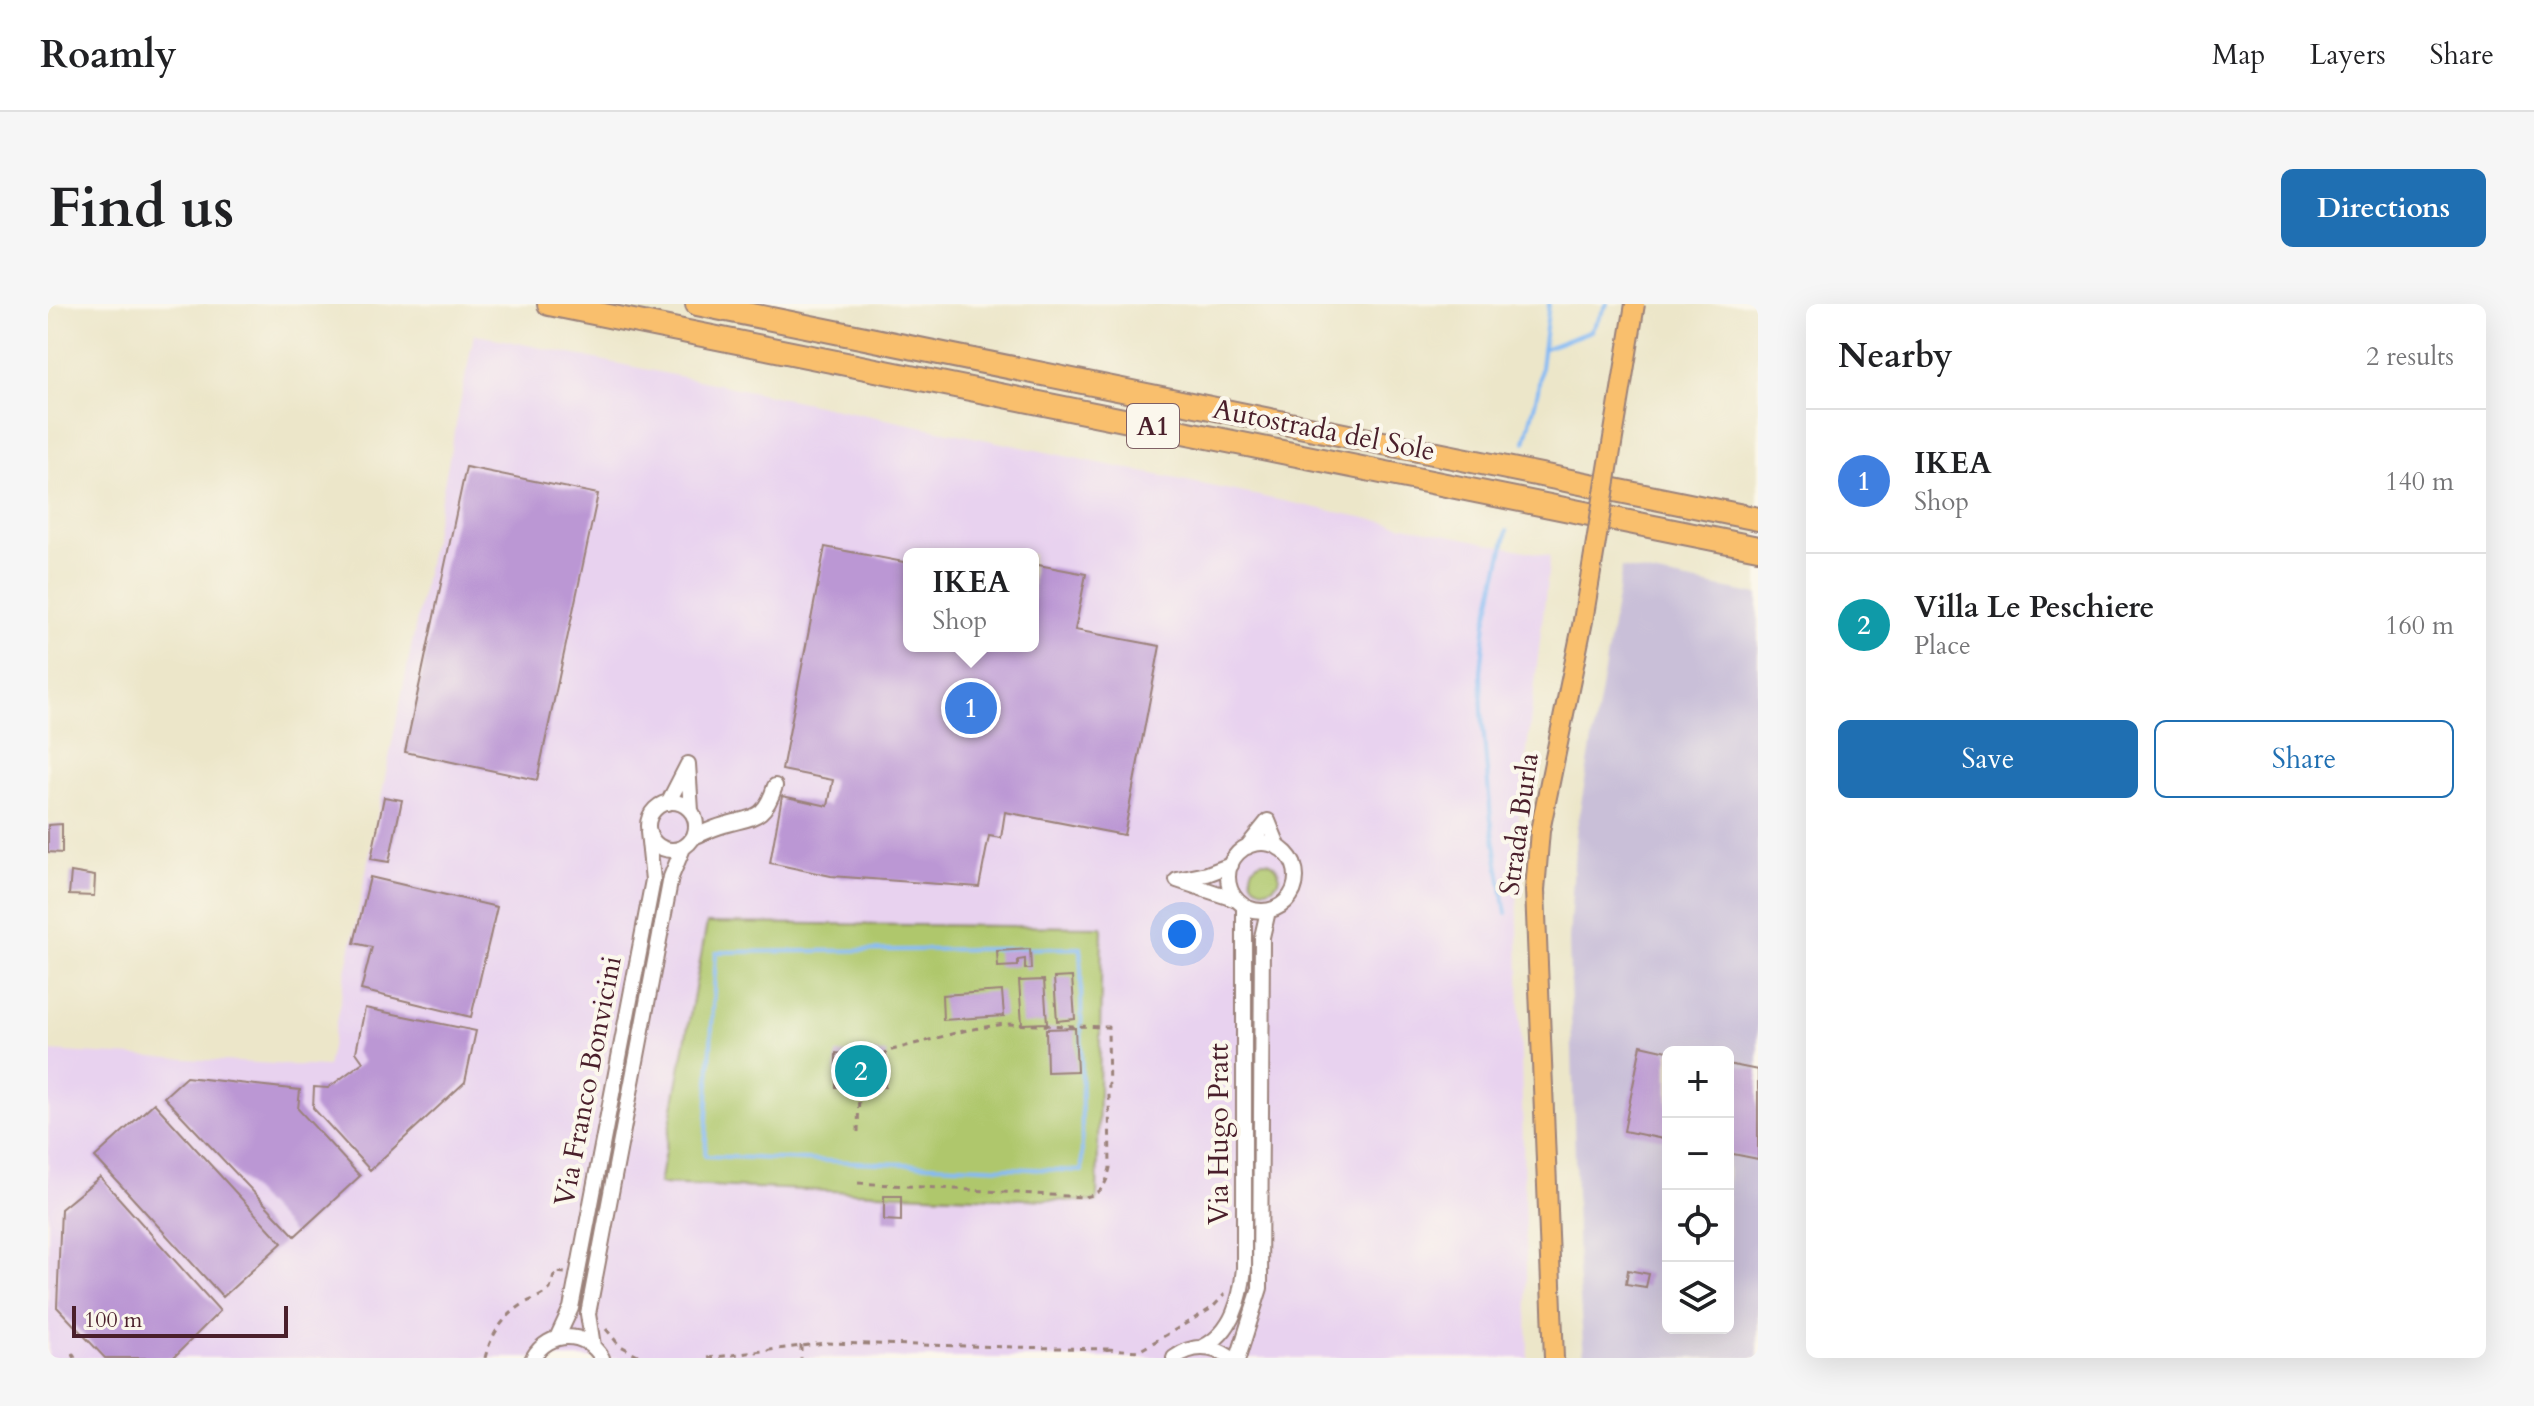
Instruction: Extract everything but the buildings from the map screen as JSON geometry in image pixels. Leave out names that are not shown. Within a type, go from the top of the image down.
[{"type":"highway","name":"Autostrada del Sole","points":[[549,304],[1758,548]]},
{"type":"highway","name":"Autostrada del Sole","points":[[697,304],[1758,519]]},
{"type":"main road","name":"Strada Burla","points":[[1554,1358],[1535,890],[1540,831],[1583,621],[1635,304]]},
{"type":"street","name":"Via Franco Bonvicini","points":[[600,1354],[588,1323],[594,1281],[671,877],[696,823],[692,814],[688,764],[668,803]]},
{"type":"street","points":[[722,825],[692,814],[681,804],[668,803],[660,805],[650,817],[648,832],[662,849],[676,850],[722,825],[754,818],[769,806],[775,786]]},
{"type":"street","points":[[1231,865],[1177,880],[1241,903],[1268,911],[1285,902],[1295,886],[1294,865],[1279,848],[1268,821],[1231,865],[1229,884],[1241,903]]},
{"type":"street","name":"Via Franco Bonvicini","points":[[557,1338],[571,1308],[653,880],[648,832]]},
{"type":"street","points":[[1247,847],[1258,844],[1279,848]]},
{"type":"street","name":"Via Hugo Pratt","points":[[1203,1347],[1222,1335],[1243,1286],[1241,903]]},
{"type":"street","name":"Via Hugo Pratt","points":[[1238,1358],[1260,1288],[1262,937],[1268,911]]},
{"type":"street","points":[[533,1358],[546,1343],[557,1338],[576,1337],[600,1354]]},
{"type":"street","points":[[1174,1358],[1189,1349],[1203,1347],[1217,1349],[1231,1358]]},
{"type":"path","points":[[858,1183],[1082,1197],[1100,1192],[1106,1184],[1110,1168],[1108,1027],[1004,1024],[967,1030],[888,1051]]},
{"type":"path","points":[[858,1132],[859,1090]]},
{"type":"path","points":[[708,1358],[825,1343],[1139,1351],[1212,1308],[1228,1292]]},
{"type":"path","points":[[801,1345],[801,1358]]},
{"type":"path","points":[[1107,1349],[1107,1358]]},
{"type":"shaded area","points":[[474,334],[1550,556],[1516,843],[1528,1358],[48,1358],[48,1051],[327,1067]]},
{"type":"shaded area","points":[[1622,568],[1758,595],[1758,1358],[1584,1358],[1578,1269],[1569,940],[1576,833]]},
{"type":"green space","points":[[1265,861],[1275,865],[1279,875],[1275,885],[1265,889],[1255,885],[1251,875],[1255,865]]},
{"type":"green space","points":[[707,923],[1102,927],[1097,1202],[659,1184]]},
{"type":"waterway","points":[[1525,442],[1538,391],[1549,304]]},
{"type":"waterway","points":[[1543,349],[1591,331],[1607,304]]},
{"type":"waterway","points":[[1506,913],[1491,819],[1481,672],[1486,622],[1507,531]]},
{"type":"waterway","points":[[1081,948],[1082,1171],[705,1156],[716,952],[1081,948]]},
{"type":"place","name":"IKEA","points":[[971,708]]},
{"type":"place","name":"Villa Le Peschiere","points":[[861,1071]]}]
